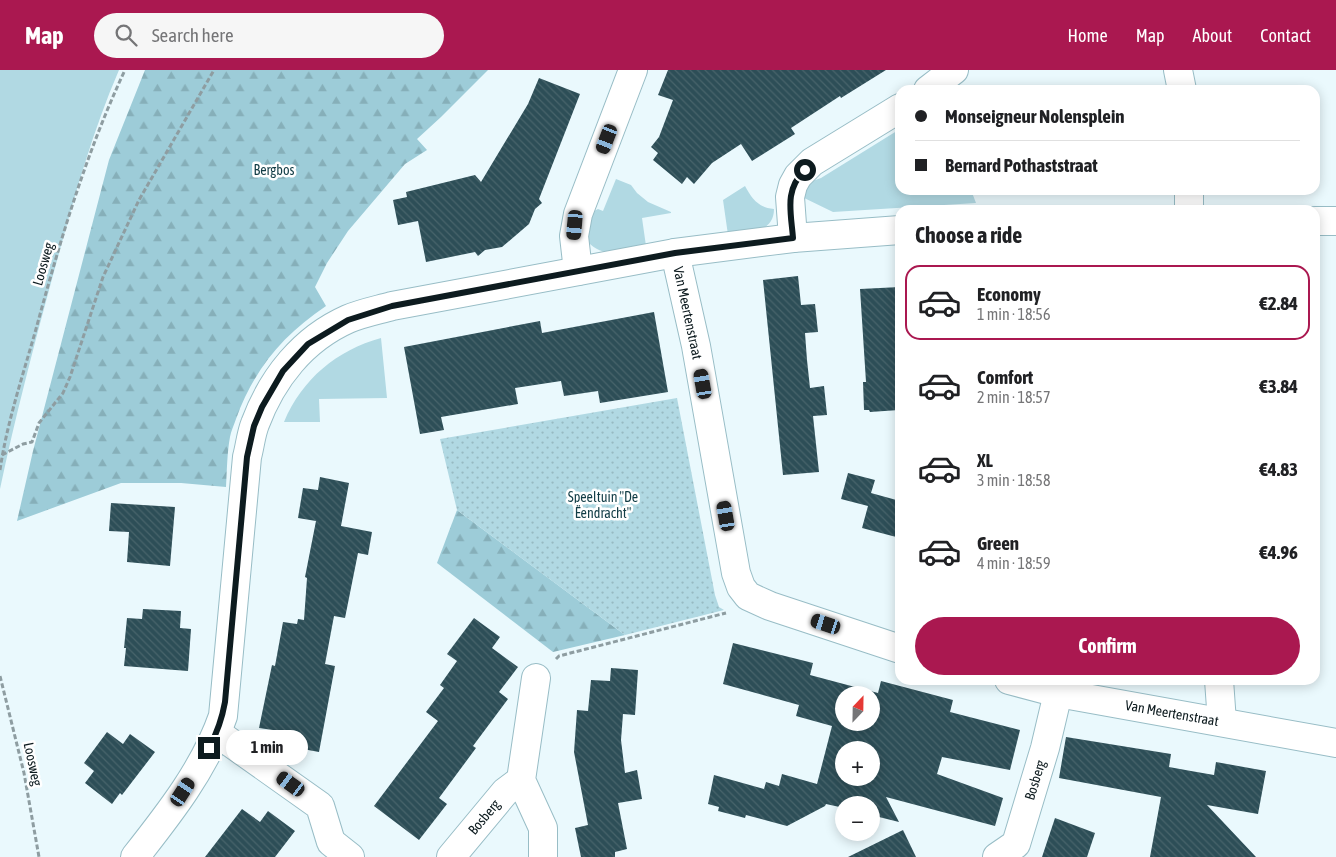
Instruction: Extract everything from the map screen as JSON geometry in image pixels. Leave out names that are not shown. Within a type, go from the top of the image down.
[{"type":"street","points":[[578,271],[574,236],[578,214],[633,70]]},
{"type":"street","points":[[934,85],[954,70]]},
{"type":"street","points":[[1178,70],[1181,85]]},
{"type":"street","points":[[793,238],[790,197],[798,176],[812,162],[895,111]]},
{"type":"street","points":[[1320,221],[1336,221]]},
{"type":"street","points":[[135,857],[188,785],[217,734],[225,702],[247,457],[254,426],[262,407],[283,371],[308,344],[348,320],[392,306],[675,253],[793,238],[895,230]]},
{"type":"street","name":"Van Meertenstraat","points":[[675,253],[696,346],[736,573],[741,587],[748,596]]},
{"type":"street","points":[[748,596],[770,606],[895,647]]},
{"type":"street","points":[[536,678],[521,780],[543,828],[543,857]]},
{"type":"street","name":"Van Meertenstraat","points":[[1028,685],[1058,693],[1336,742]]},
{"type":"street","points":[[1219,685],[1222,722]]},
{"type":"street","name":"Bosberg","points":[[997,857],[1016,844],[1045,748],[1058,693]]},
{"type":"street","points":[[217,734],[320,806],[330,842],[348,856]]},
{"type":"street","name":"Bosberg","points":[[451,857],[505,792],[521,780]]},
{"type":"path","name":"Loosweg","points":[[0,470],[2,455],[54,265],[83,173],[105,113],[125,70]]},
{"type":"path","points":[[2,455],[23,444],[32,442],[39,423],[63,393],[103,277],[140,200],[214,70]]},
{"type":"path","points":[[536,678],[559,656],[729,613],[748,596]]},
{"type":"path","name":"Loosweg","points":[[0,676],[24,774],[39,857]]},
{"type":"green space","points":[[0,70],[119,70],[90,147],[74,200],[31,357],[0,489]]},
{"type":"green space","name":"Bergbos","points":[[145,70],[488,70],[417,139],[427,150],[405,164],[348,231],[327,263],[315,287],[326,306],[283,341],[261,369],[243,401],[230,437],[226,487],[181,483],[121,483],[17,521],[33,451],[109,160]]},
{"type":"green space","points":[[895,132],[895,195],[973,195],[976,203],[895,205],[895,208],[833,212],[798,195],[807,183],[821,178]]},
{"type":"green space","points":[[616,179],[631,185],[648,202],[671,213],[642,218],[646,246],[616,252],[601,251],[588,242],[586,215],[598,209],[603,211]]},
{"type":"green space","points":[[745,186],[756,202],[764,207],[774,209],[773,217],[764,228],[758,231],[728,235],[723,200]]},
{"type":"green space","points":[[381,338],[387,398],[319,399],[320,422],[284,422],[301,392],[323,368],[350,350]]},
{"type":"green space","name":"Speeltuin \"De Ëendracht\"","points":[[677,398],[715,595],[719,607],[724,610],[625,635],[457,510],[440,439]]},
{"type":"green space","points":[[457,510],[625,635],[553,652],[437,563]]},
{"type":"building","points":[[668,70],[886,70],[841,98],[840,96],[791,128],[795,134],[752,161],[741,144],[712,163],[694,184],[687,177],[682,184],[653,160],[658,153],[651,147],[659,137],[673,100],[658,95]]},
{"type":"building","points":[[539,78],[580,94],[539,199],[542,203],[535,209],[529,224],[502,247],[485,250],[478,256],[475,252],[426,262],[418,221],[398,225],[393,200],[407,197],[406,192],[475,175],[481,182],[528,104]]},
{"type":"building","points":[[798,276],[801,305],[815,304],[818,332],[805,333],[810,388],[824,386],[827,415],[813,416],[819,472],[783,475],[763,280]]},
{"type":"building","points":[[895,287],[895,410],[870,412],[869,410],[864,410],[863,382],[866,382],[860,289]]},
{"type":"building","points":[[654,312],[668,392],[600,403],[598,391],[564,396],[561,381],[515,388],[518,404],[441,417],[444,430],[420,434],[404,347],[540,321],[542,333]]},
{"type":"building","points":[[848,473],[875,480],[871,493],[895,500],[895,537],[862,528],[868,506],[841,499]]},
{"type":"building","points":[[320,477],[349,483],[341,526],[372,532],[368,555],[358,553],[345,618],[334,616],[325,664],[335,666],[319,752],[270,743],[273,730],[259,728],[272,665],[275,666],[283,622],[297,624],[298,619],[304,620],[307,578],[305,577],[316,521],[298,518],[303,488],[318,490]]},
{"type":"building","points":[[111,503],[175,507],[170,566],[127,562],[129,532],[109,531]]},
{"type":"building","points":[[143,609],[181,611],[180,628],[191,629],[188,671],[124,666],[127,618],[142,619]]},
{"type":"building","points":[[474,618],[500,637],[492,648],[518,667],[499,692],[508,699],[473,746],[476,748],[439,798],[447,804],[419,840],[374,806],[438,721],[426,712],[444,688],[440,685],[457,661],[447,654]]},
{"type":"building","points":[[733,643],[813,663],[810,675],[852,686],[835,686],[835,731],[880,731],[881,681],[953,700],[950,712],[1020,730],[1010,770],[942,757],[937,774],[1003,798],[995,826],[886,797],[899,822],[880,817],[880,796],[835,796],[835,806],[826,804],[787,826],[746,815],[745,818],[718,811],[719,807],[708,804],[714,775],[764,789],[766,782],[779,786],[782,774],[817,784],[832,726],[796,716],[799,705],[723,684]]},
{"type":"building","points":[[611,668],[638,670],[635,715],[623,714],[621,740],[625,773],[637,770],[642,799],[618,803],[627,849],[615,852],[615,857],[581,857],[575,828],[588,825],[574,752],[577,710],[588,711],[591,680],[610,681]]},
{"type":"building","points":[[107,732],[123,744],[130,734],[155,752],[122,795],[120,793],[112,804],[85,783],[94,771],[84,763]]},
{"type":"building","points":[[1066,737],[1171,754],[1169,767],[1214,775],[1216,762],[1266,771],[1258,814],[1207,805],[1256,857],[1150,857],[1161,797],[1059,778]]},
{"type":"building","points":[[242,809],[260,822],[268,811],[295,831],[275,857],[205,857]]},
{"type":"building","points":[[1055,818],[1095,833],[1087,857],[1042,857]]},
{"type":"building","points":[[903,830],[916,857],[848,857]]},
{"type":"route","points":[[209,748],[217,734],[225,702],[241,513],[247,457],[254,426],[262,407],[283,371],[308,344],[348,320],[392,306],[675,253],[793,238],[790,197],[798,176],[805,170]]}]
